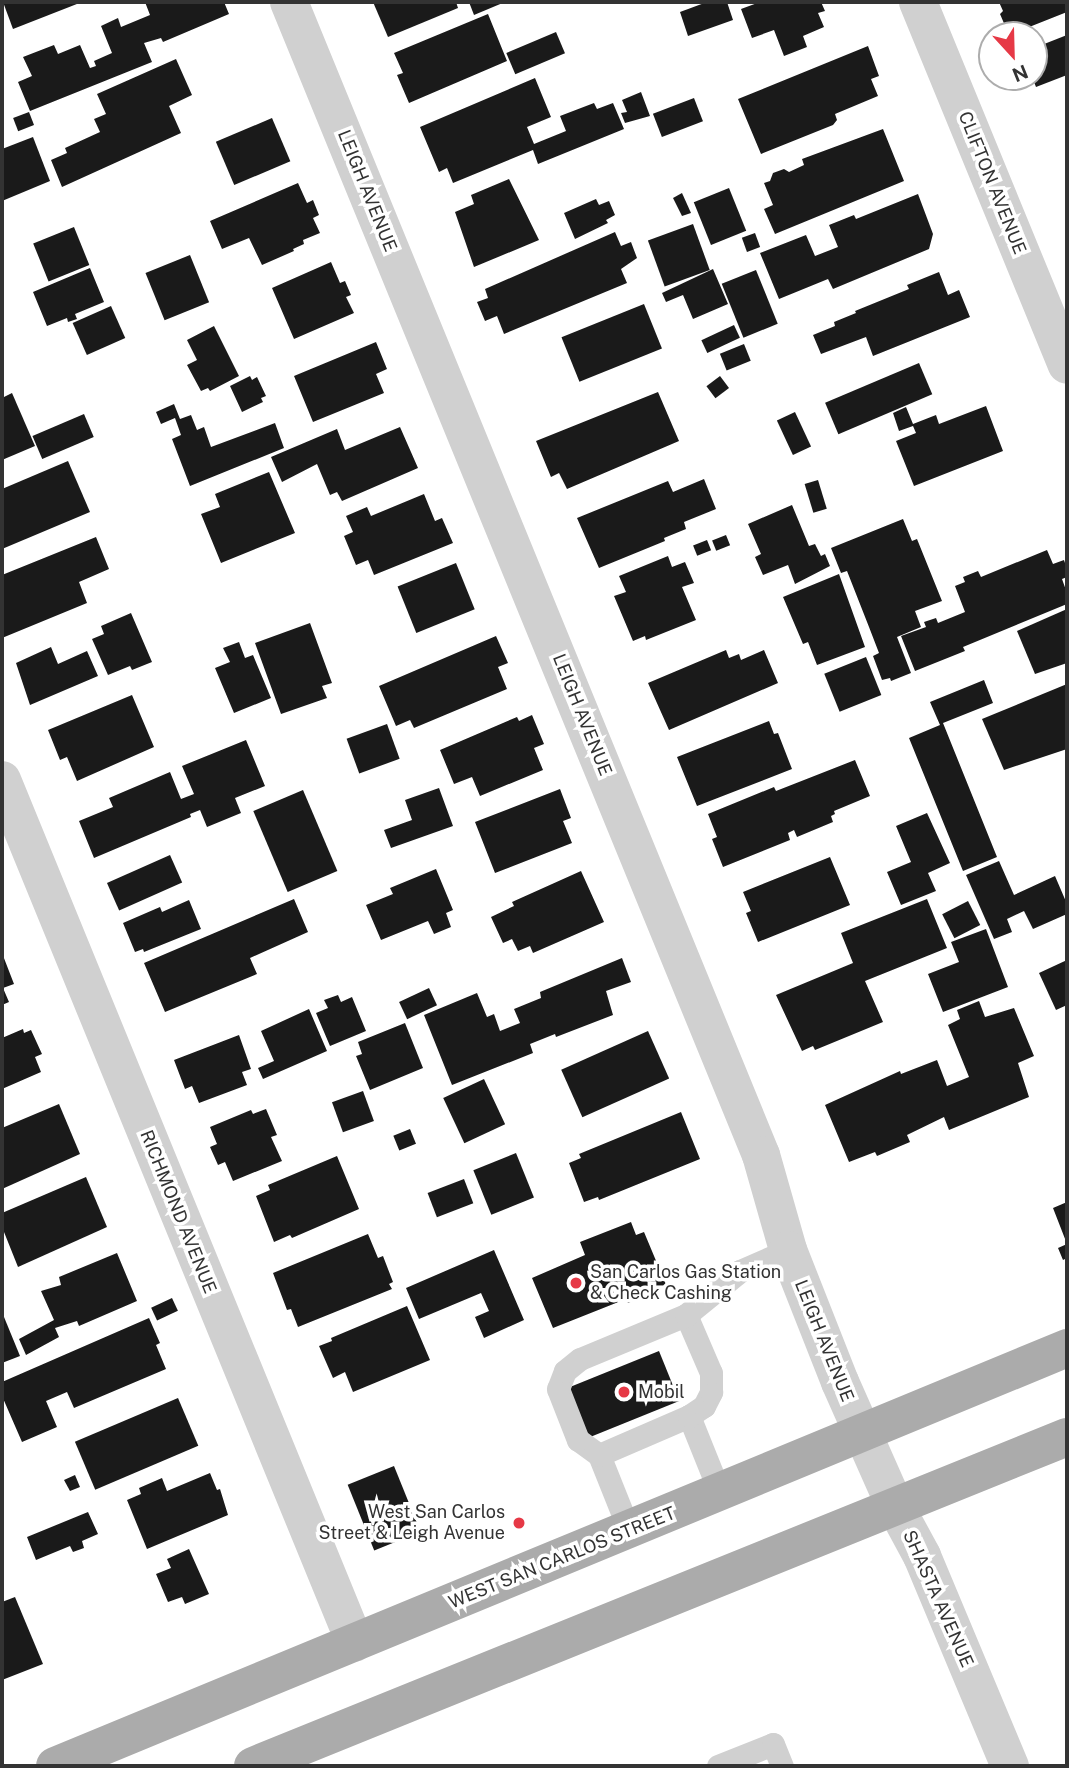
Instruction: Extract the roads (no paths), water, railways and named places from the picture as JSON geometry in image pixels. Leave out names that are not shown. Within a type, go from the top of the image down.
[{"type":"main road","name":"WEST SAN CARLOS STREET","points":[[55,1766],[1067,1348]]},
{"type":"main road","points":[[253,1766],[1067,1437]]},
{"type":"main road","points":[[101,1766],[135,1733]]},
{"type":"street","name":"LEIGH AVENUE","points":[[289,2],[761,1155],[788,1250],[862,1433]]},
{"type":"street","name":"CLIFTON AVENUE","points":[[918,2],[1067,365]]},
{"type":"street","name":"RICHMOND AVENUE","points":[[2,780],[355,1643]]},
{"type":"street","name":"SHASTA AVENUE","points":[[862,1433],[895,1506],[922,1556],[1010,1766]]},
{"type":"lane","points":[[629,1530],[599,1455],[578,1440],[558,1389],[565,1371],[580,1359],[686,1315],[740,1271],[788,1250]]},
{"type":"lane","points":[[599,1455],[689,1416],[704,1406],[711,1392],[711,1373],[686,1315]]},
{"type":"lane","points":[[689,1416],[720,1493]]},
{"type":"lane","points":[[718,1766],[773,1744],[782,1766]]},
{"type":"place","name":"San Carlos Gas Station & Check Cashing","points":[[576,1283]]},
{"type":"place","name":"Mobil","points":[[624,1392]]},
{"type":"place","name":"West San Carlos Street & Leigh Avenue","points":[[519,1523]]}]
